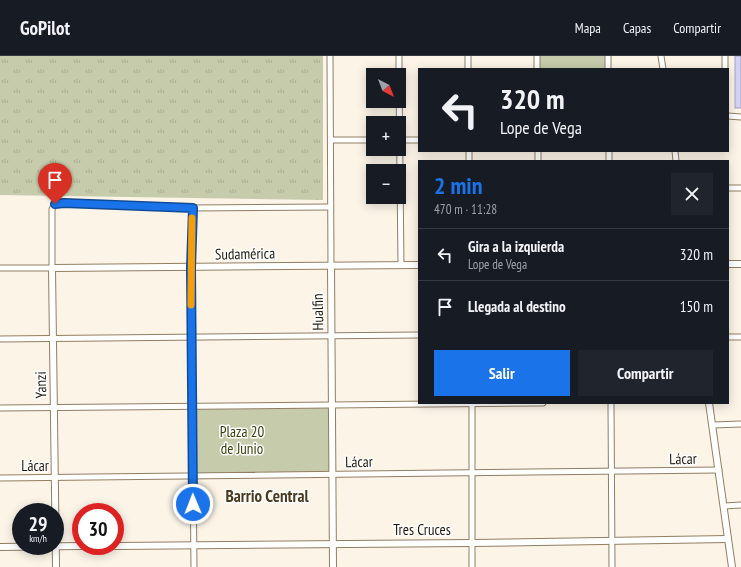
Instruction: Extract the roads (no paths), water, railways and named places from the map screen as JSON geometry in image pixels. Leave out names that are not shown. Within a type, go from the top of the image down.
[{"type":"street","name":"Hualfin","points":[[330,56],[333,567]]},
{"type":"street","points":[[399,56],[399,68]]},
{"type":"street","points":[[468,56],[468,68]]},
{"type":"street","points":[[537,56],[537,68]]},
{"type":"street","points":[[608,56],[608,68]]},
{"type":"street","points":[[661,56],[663,68]]},
{"type":"street","points":[[725,56],[725,68]]},
{"type":"street","points":[[729,116],[741,117]]},
{"type":"street","points":[[331,140],[366,140]]},
{"type":"street","points":[[406,140],[418,140]]},
{"type":"street","points":[[399,156],[401,265]]},
{"type":"street","points":[[729,188],[741,188]]},
{"type":"street","name":"Yanzi","points":[[55,503],[52,209],[55,204],[64,203],[193,208]]},
{"type":"street","points":[[194,567],[191,268],[193,208],[330,207]]},
{"type":"street","points":[[729,264],[741,264]]},
{"type":"street","name":"Sudamérica","points":[[0,268],[191,268],[418,265]]},
{"type":"street","points":[[0,339],[418,335]]},
{"type":"street","points":[[729,337],[741,337]]},
{"type":"street","points":[[0,408],[418,403]]},
{"type":"street","points":[[472,404],[472,567]]},
{"type":"street","points":[[611,404],[612,567]]},
{"type":"street","points":[[709,404],[732,567]]},
{"type":"street","points":[[713,425],[741,424]]},
{"type":"street","name":"Lácar","points":[[0,478],[719,470]]},
{"type":"street","points":[[724,506],[741,506]]},
{"type":"street","name":"Tres Cruces","points":[[124,546],[728,539]]},
{"type":"street","points":[[0,547],[12,547]]},
{"type":"street","name":"Yanzi","points":[[55,555],[56,567]]},
{"type":"district","name":"Barrio Central","points":[[267,496]]},
{"type":"park label","name":"Plaza 20 de Junio","points":[[242,440]]}]
